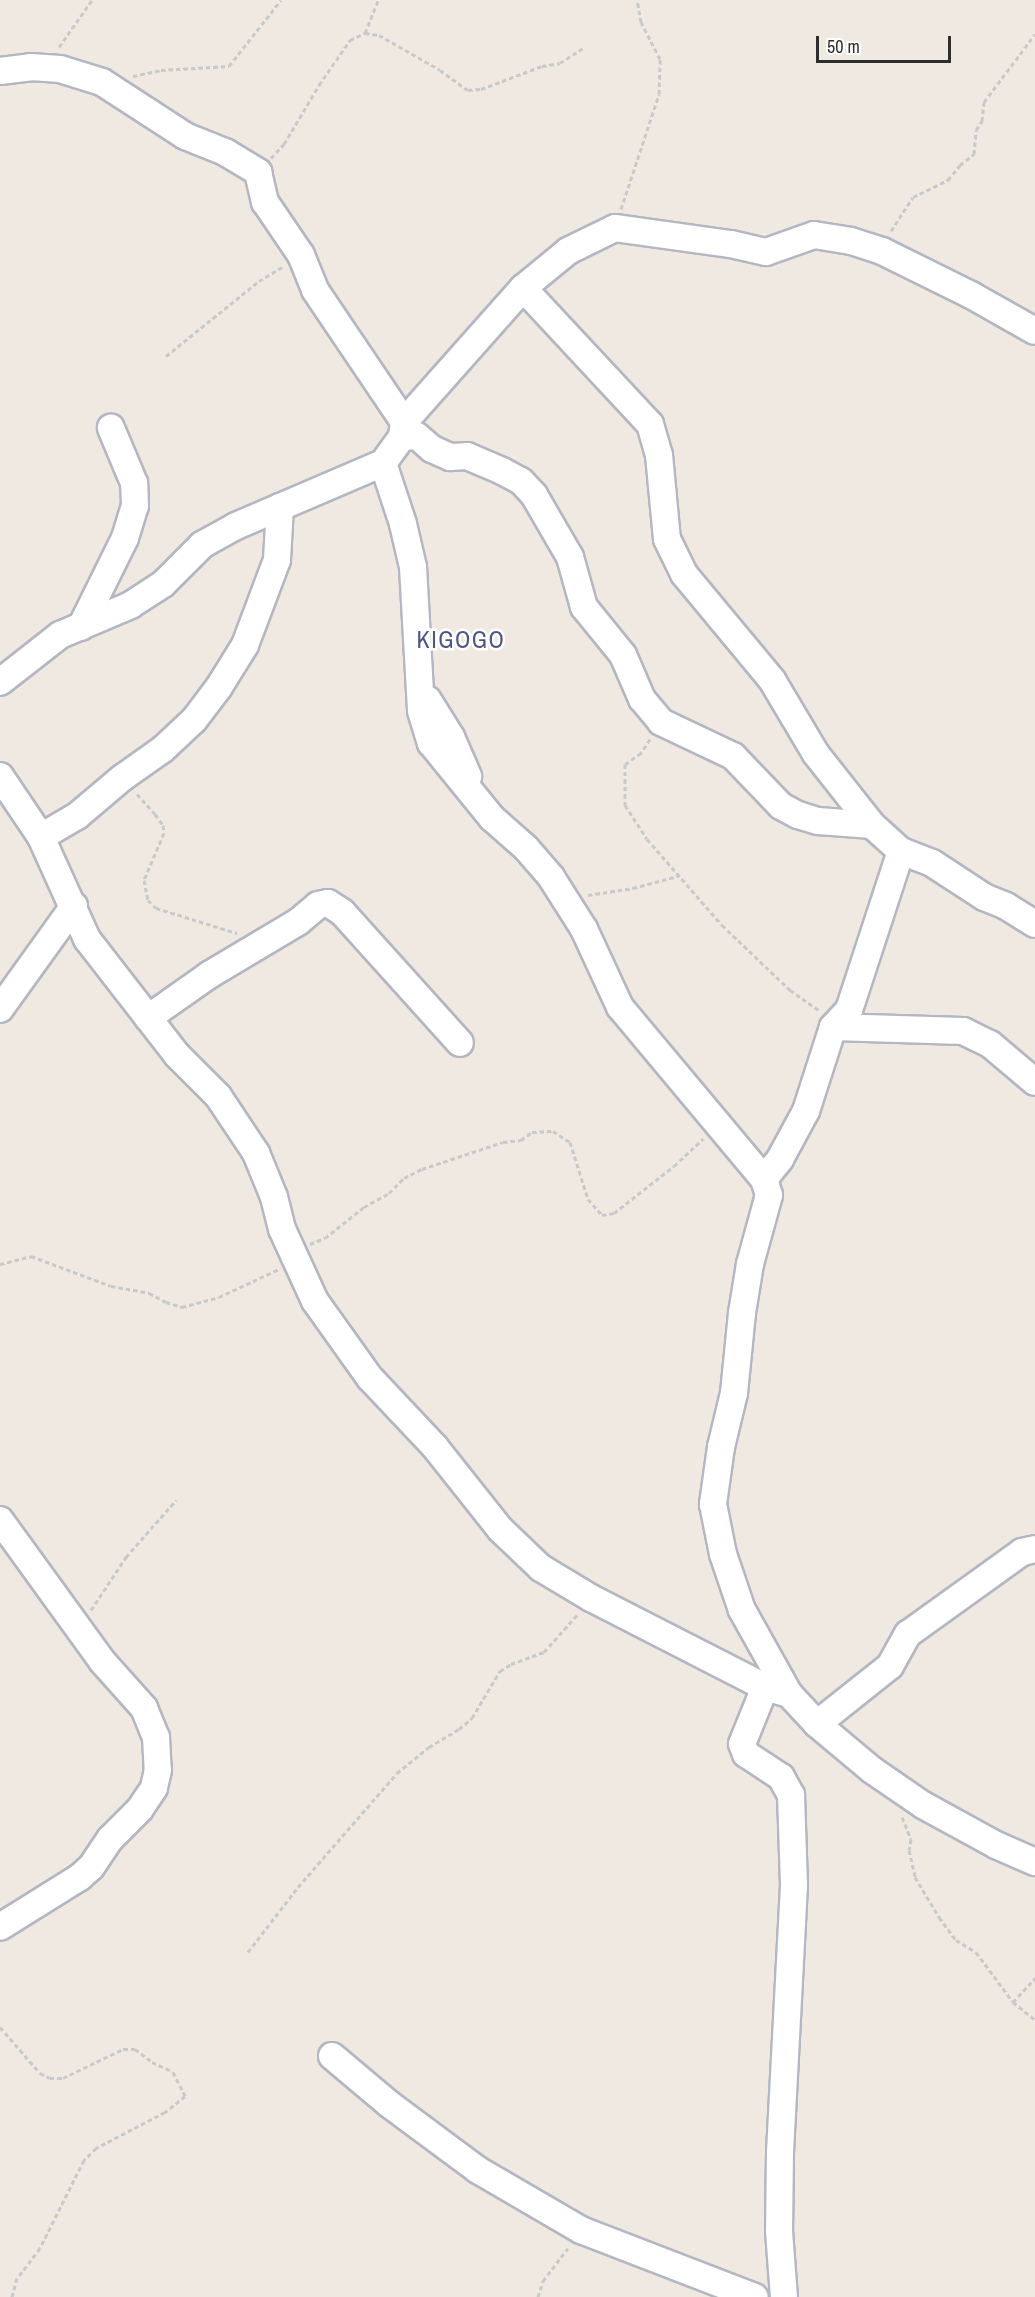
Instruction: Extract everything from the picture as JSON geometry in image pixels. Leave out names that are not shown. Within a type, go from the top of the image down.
[{"type":"street","points":[[0,71],[60,69],[102,82],[184,136],[225,153],[258,172],[266,202],[301,255],[315,290],[403,430],[417,436],[432,449],[450,457],[467,456],[502,471],[521,482],[534,495],[570,557],[584,607],[623,655],[642,699],[661,722],[733,756],[781,806],[798,816],[818,821],[872,825]]},
{"type":"street","points":[[0,682],[60,635],[131,605],[163,584],[202,545],[236,526],[383,463],[403,430],[522,288],[568,251],[615,228],[731,244],[766,252],[814,236],[851,241],[882,251],[971,295],[1035,331]]},
{"type":"street","points":[[522,288],[650,424],[659,455],[667,539],[684,574],[772,680],[816,754],[872,825],[901,851],[932,863],[984,897],[1006,906],[1035,924]]},
{"type":"street","points":[[81,627],[126,538],[135,506],[134,483],[111,428]]},
{"type":"street","points":[[383,463],[403,524],[413,567],[421,711],[431,743],[492,818],[526,848],[565,897],[584,929],[620,1006],[764,1179],[770,1195],[750,1264],[739,1331],[734,1393],[721,1447],[713,1504],[723,1554],[742,1610],[777,1690]]},
{"type":"street","points":[[41,837],[77,816],[126,774],[163,749],[194,720],[219,687],[245,645],[257,608],[277,560],[280,507]]},
{"type":"street","points":[[0,776],[41,837],[87,939],[177,1055],[218,1096],[256,1153],[295,1257],[315,1301],[370,1378],[435,1447],[500,1529],[541,1568],[591,1598],[777,1690],[872,1770],[923,1805],[996,1845],[1035,1862]]},
{"type":"street","points":[[764,1179],[780,1159],[806,1111],[901,851]]},
{"type":"street","points":[[148,1018],[209,975],[298,922],[318,905],[328,903],[342,912],[460,1043]]},
{"type":"street","points":[[0,1009],[74,906]]},
{"type":"street","points":[[841,1018],[963,1031],[990,1044],[1035,1082]]},
{"type":"street","points":[[0,1520],[77,1629],[144,1708],[156,1737],[158,1770],[154,1788],[140,1809],[110,1839],[91,1867],[80,1878],[0,1928]]},
{"type":"street","points":[[817,1724],[890,1666],[908,1634],[1022,1552],[1035,1549]]},
{"type":"street","points":[[777,1690],[742,1744],[746,1754],[781,1777],[791,1795],[794,1885],[780,2152],[779,2231],[784,2297]]},
{"type":"street","points":[[332,2056],[389,2104],[478,2170],[582,2230],[755,2297]]},
{"type":"path","points":[[44,68],[92,0]]},
{"type":"path","points":[[102,82],[161,70],[229,66],[242,54],[281,0]]},
{"type":"path","points":[[364,33],[378,0]]},
{"type":"path","points":[[615,228],[659,94],[660,59],[641,22],[637,0]]},
{"type":"path","points":[[258,172],[284,144],[319,85],[350,40],[364,33],[379,35],[440,70],[468,90],[560,63],[583,48]]},
{"type":"path","points":[[882,251],[895,224],[913,197],[948,180],[960,165],[974,154],[976,130],[982,121],[984,102],[1035,34]]},
{"type":"path","points":[[166,356],[259,281],[301,255]]},
{"type":"path","points":[[661,722],[641,753],[625,764],[625,805],[647,839],[722,926],[790,990],[819,1011],[841,1018]]},
{"type":"path","points":[[126,774],[140,798],[162,825],[164,833],[144,880],[148,900],[156,908],[236,933],[271,939]]},
{"type":"path","points":[[565,897],[633,888],[678,876]]},
{"type":"path","points":[[0,1264],[32,1256],[111,1286],[149,1293],[182,1307],[219,1297],[295,1257],[325,1238],[364,1207],[388,1194],[404,1179],[422,1169],[503,1142],[521,1140],[532,1132],[553,1131],[570,1142],[588,1199],[602,1215],[614,1213],[674,1166],[690,1149],[720,1125]]},
{"type":"path","points":[[77,1629],[126,1557],[176,1500]]},
{"type":"path","points":[[248,1952],[297,1887],[397,1773],[429,1746],[459,1730],[472,1718],[500,1671],[511,1664],[544,1652],[557,1640],[591,1598]]},
{"type":"path","points":[[901,1815],[911,1839],[909,1850],[915,1877],[950,1932],[956,1940],[976,1952],[1013,2002],[1035,2020]]},
{"type":"path","points":[[1013,2002],[1035,1978]]},
{"type":"path","points":[[0,2027],[40,2073],[50,2078],[63,2078],[123,2049],[135,2049],[152,2062],[173,2072],[184,2096],[165,2112],[96,2148],[84,2160],[40,2248],[17,2278],[12,2297]]},
{"type":"path","points":[[538,2297],[543,2281],[582,2230]]},
{"type":"district","name":"KIGOGO","points":[[461,640]]}]
